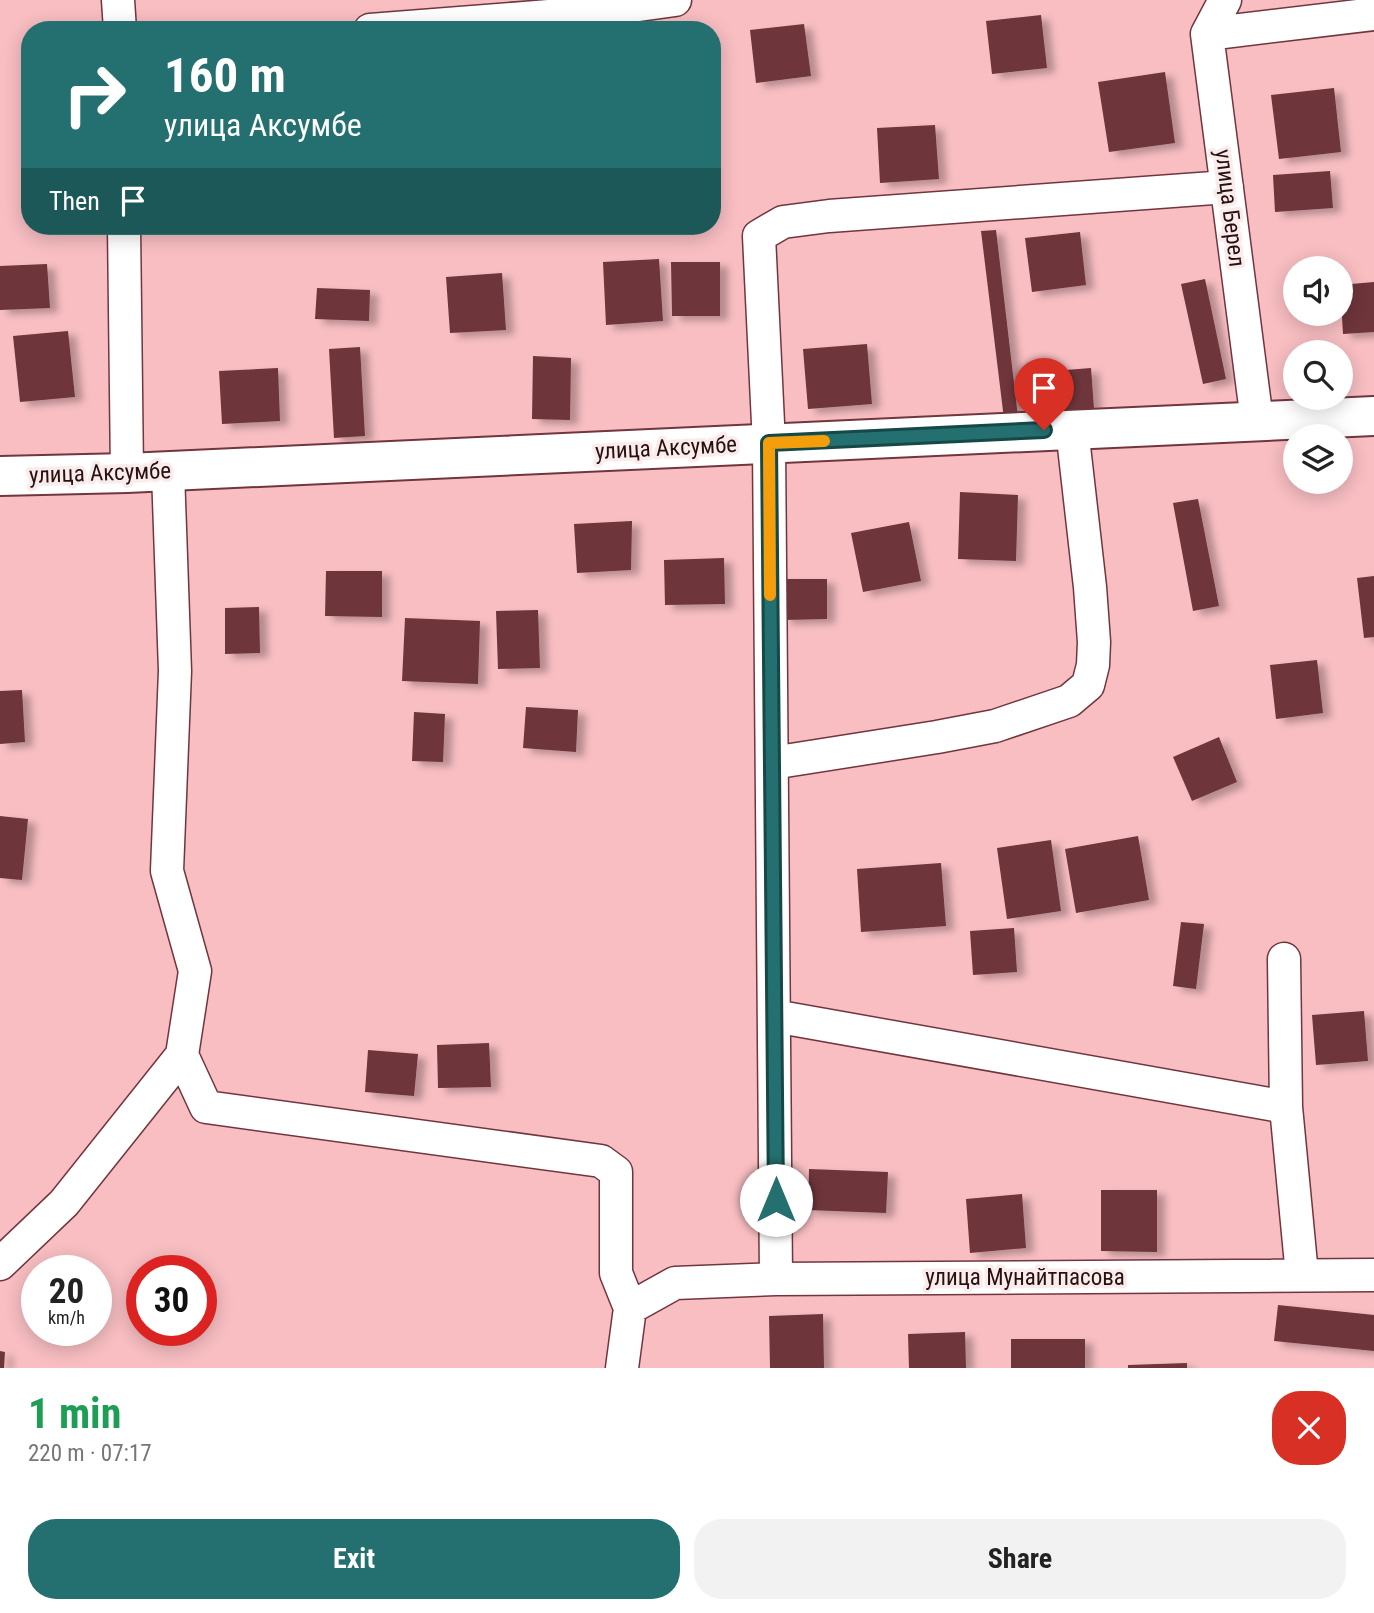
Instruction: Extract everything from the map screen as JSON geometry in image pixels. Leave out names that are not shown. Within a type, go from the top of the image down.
[{"type":"main road","name":"улица Аксумбе","points":[[0,476],[168,472],[1374,416]]},
{"type":"street","points":[[117,0],[119,21]]},
{"type":"street","points":[[485,21],[574,14],[675,0]]},
{"type":"street","points":[[1207,34],[1225,0]]},
{"type":"street","points":[[1207,34],[1374,14]]},
{"type":"street","name":"улица Берел","points":[[1207,34],[1257,421]]},
{"type":"street","points":[[776,1279],[769,443],[759,236],[783,222],[829,216],[1227,187]]},
{"type":"street","points":[[124,235],[127,473]]},
{"type":"street","points":[[772,763],[995,726],[1069,701],[1088,685],[1093,665],[1094,642],[1072,429]]},
{"type":"street","points":[[0,1264],[64,1203],[182,1055],[195,971],[167,871],[175,671],[168,472]]},
{"type":"street","points":[[1284,958],[1286,1107],[1302,1275]]},
{"type":"street","points":[[774,1016],[1286,1107]]},
{"type":"street","points":[[182,1055],[206,1107],[601,1161],[616,1172],[616,1273],[630,1308],[622,1368]]},
{"type":"street","name":"улица Мунайтпасова","points":[[630,1308],[675,1283],[776,1279],[1374,1275]]},
{"type":"building","points":[[1041,15],[1047,68],[992,74],[986,21]]},
{"type":"building","points":[[804,24],[811,76],[756,83],[750,30]]},
{"type":"building","points":[[1165,72],[1175,143],[1109,152],[1098,82]]},
{"type":"building","points":[[1334,88],[1341,152],[1279,159],[1271,95]]},
{"type":"building","points":[[935,125],[939,179],[880,183],[877,128]]},
{"type":"building","points":[[1330,171],[1333,208],[1275,212],[1273,175]]},
{"type":"building","points":[[996,230],[1018,417],[1004,419],[981,231]]},
{"type":"building","points":[[1080,232],[1086,285],[1032,292],[1025,238]]},
{"type":"building","points":[[659,259],[663,321],[606,325],[603,262]]},
{"type":"building","points":[[671,262],[720,262],[720,316],[672,316]]},
{"type":"building","points":[[47,264],[50,308],[0,310],[0,266]]},
{"type":"building","points":[[502,273],[506,330],[450,333],[446,277]]},
{"type":"building","points":[[1205,279],[1226,379],[1203,384],[1181,284]]},
{"type":"building","points":[[1374,282],[1374,332],[1343,334],[1343,326],[1353,326],[1353,284]]},
{"type":"building","points":[[317,288],[370,290],[369,321],[315,319]]},
{"type":"building","points":[[68,331],[75,397],[20,402],[13,336]]},
{"type":"building","points":[[867,344],[872,404],[808,409],[803,349]]},
{"type":"building","points":[[360,347],[365,436],[334,438],[329,349]]},
{"type":"building","points":[[533,356],[571,358],[570,420],[532,419]]},
{"type":"building","points":[[278,368],[280,421],[222,424],[219,371]]},
{"type":"building","points":[[1091,368],[1094,409],[1044,412],[1041,372]]},
{"type":"building","points":[[960,492],[1018,495],[1016,561],[958,559]]},
{"type":"building","points":[[1198,499],[1219,606],[1193,611],[1173,503]]},
{"type":"building","points":[[632,521],[631,570],[577,573],[574,524]]},
{"type":"building","points":[[909,522],[921,581],[863,592],[851,533]]},
{"type":"building","points":[[724,558],[725,604],[665,605],[664,560]]},
{"type":"building","points":[[326,571],[382,571],[382,617],[325,616]]},
{"type":"building","points":[[1374,576],[1374,637],[1364,638],[1357,578]]},
{"type":"building","points":[[782,579],[827,579],[827,619],[783,620]]},
{"type":"building","points":[[259,607],[260,653],[225,654],[225,608]]},
{"type":"building","points":[[538,610],[540,668],[498,669],[496,611]]},
{"type":"building","points":[[405,618],[480,621],[478,684],[402,681]]},
{"type":"building","points":[[1317,660],[1323,713],[1276,719],[1270,665]]},
{"type":"building","points":[[22,690],[25,742],[0,744],[0,691]]},
{"type":"building","points":[[526,707],[578,710],[576,752],[523,748]]},
{"type":"building","points":[[414,712],[445,714],[443,762],[412,761]]},
{"type":"building","points":[[1219,737],[1237,782],[1192,801],[1173,757]]},
{"type":"building","points":[[0,816],[28,819],[22,880],[0,878]]},
{"type":"building","points":[[1138,836],[1149,900],[1076,913],[1065,849]]},
{"type":"building","points":[[1051,840],[1061,911],[1007,919],[997,848]]},
{"type":"building","points":[[941,863],[946,926],[861,932],[857,869]]},
{"type":"building","points":[[1181,922],[1204,924],[1196,989],[1173,986]]},
{"type":"building","points":[[1014,928],[1017,972],[973,975],[970,931]]},
{"type":"building","points":[[1364,1011],[1368,1061],[1316,1065],[1312,1015]]},
{"type":"building","points":[[489,1043],[491,1087],[438,1088],[437,1045]]},
{"type":"building","points":[[368,1050],[418,1054],[414,1096],[365,1092]]},
{"type":"building","points":[[809,1169],[888,1172],[886,1213],[808,1210]]},
{"type":"building","points":[[1101,1190],[1157,1190],[1157,1252],[1101,1251]]},
{"type":"building","points":[[1022,1194],[1026,1248],[970,1253],[966,1199]]},
{"type":"building","points":[[1278,1305],[1374,1315],[1374,1351],[1274,1341]]},
{"type":"building","points":[[823,1314],[824,1368],[770,1368],[769,1316]]},
{"type":"building","points":[[965,1332],[966,1368],[909,1368],[908,1334]]},
{"type":"building","points":[[1011,1339],[1085,1339],[1085,1368],[1011,1368]]},
{"type":"building","points":[[0,1351],[5,1352],[4,1368],[0,1368]]},
{"type":"building","points":[[1187,1363],[1187,1368],[1128,1368],[1128,1365]]},
{"type":"slow traffic","points":[[770,595],[769,443],[824,441]]},
{"type":"route","points":[[776,1200],[769,443],[1044,430]]}]
